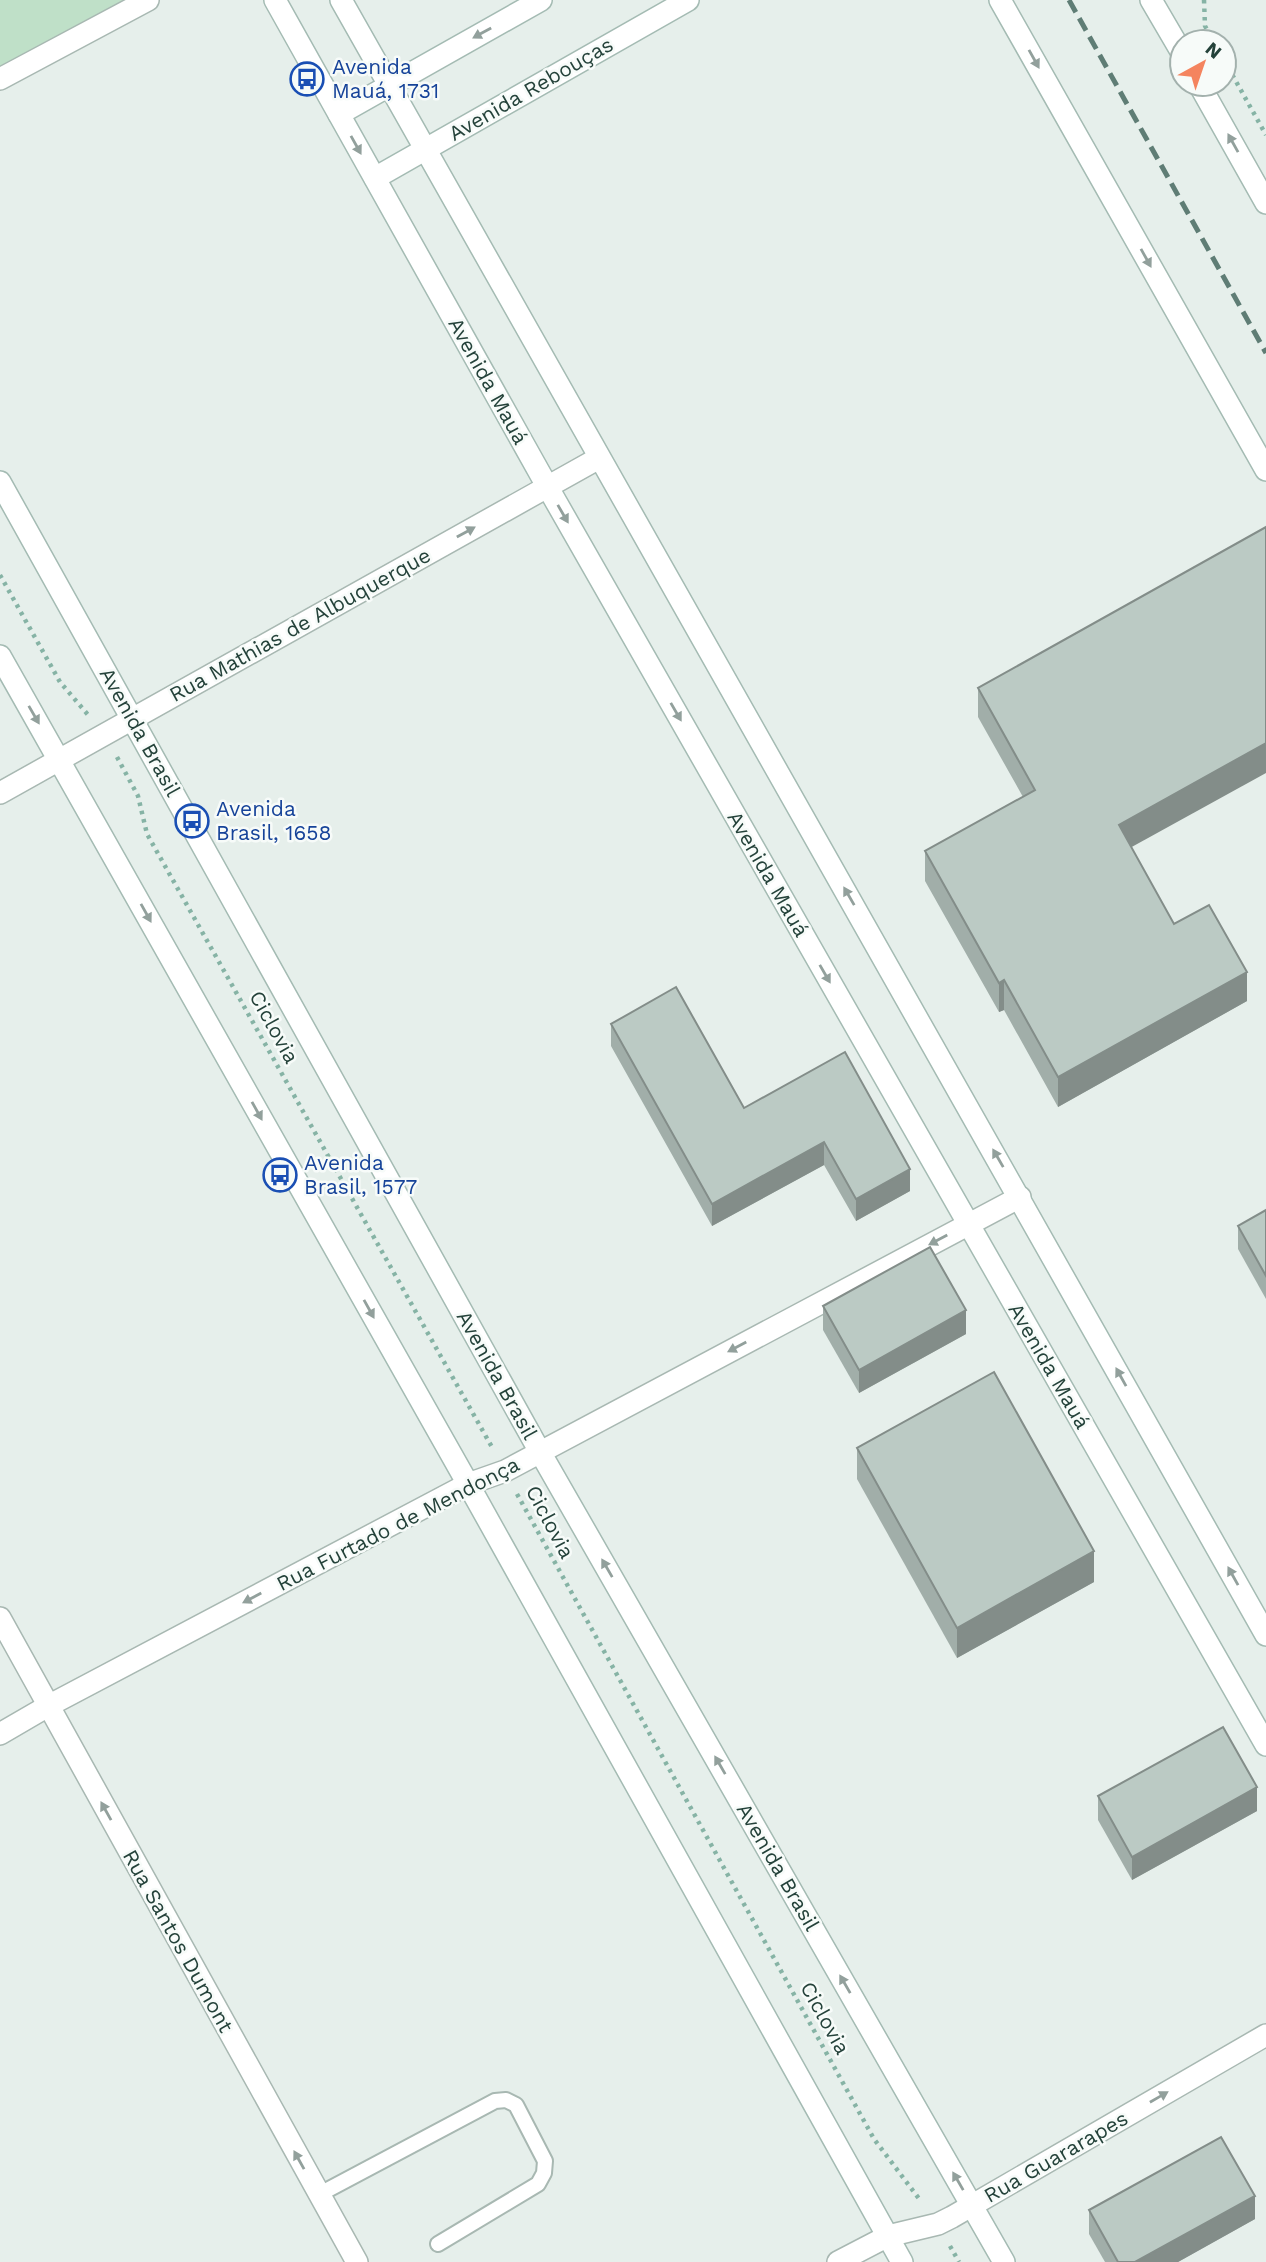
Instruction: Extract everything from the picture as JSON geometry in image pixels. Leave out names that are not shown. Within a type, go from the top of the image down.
[{"type":"main road","points":[[0,79],[148,0]]},
{"type":"main road","name":"Avenida Mauá","points":[[275,0],[547,486],[1266,1745]]},
{"type":"main road","points":[[341,0],[1266,1635]]},
{"type":"main road","points":[[339,114],[541,0]]},
{"type":"main road","points":[[1000,0],[1266,470]]},
{"type":"main road","name":"Avenida Rebouças","points":[[375,178],[674,3]]},
{"type":"main road","points":[[1156,3],[1169,28]]},
{"type":"main road","points":[[1207,98],[1266,203]]},
{"type":"main road","name":"Rua Mathias de Albuquerque","points":[[0,793],[599,458]]},
{"type":"main road","name":"Avenida Brasil","points":[[0,482],[540,1452],[1004,2262]]},
{"type":"main road","points":[[0,656],[468,1484],[902,2262]]},
{"type":"main road","name":"Rua Furtado de Mendonça","points":[[0,1734],[468,1484],[505,1471],[1020,1197]]},
{"type":"main road","name":"Rua Santos Dumont","points":[[0,1618],[357,2262]]},
{"type":"main road","name":"Rua Guararapes","points":[[838,2262],[888,2236],[938,2224],[972,2206],[1266,2035]]},
{"type":"lane","points":[[318,2195],[495,2101],[506,2100],[516,2105],[545,2161],[544,2173],[538,2184],[438,2244]]},
{"type":"path","points":[[1204,0],[1206,28]]},
{"type":"path","points":[[1238,85],[1266,135]]},
{"type":"path","name":"Ciclovia","points":[[0,575],[60,682],[104,734],[138,796],[147,834],[505,1471],[874,2139],[938,2224],[959,2262]]},
{"type":"green space","points":[[0,0],[148,0],[0,79]]},
{"type":"building","points":[[1266,527],[1266,743],[1119,825],[1174,924],[1209,905],[1247,972],[1058,1077],[1004,980],[999,983],[925,851],[1035,790],[978,688]]},
{"type":"building","points":[[676,987],[744,1108],[845,1052],[910,1169],[856,1199],[824,1142],[712,1204],[611,1024]]},
{"type":"building","points":[[1266,1210],[1266,1276],[1238,1226]]},
{"type":"building","points":[[930,1247],[966,1310],[859,1370],[823,1306]]},
{"type":"building","points":[[994,1372],[1094,1551],[957,1628],[857,1448]]},
{"type":"building","points":[[1223,1727],[1257,1787],[1132,1857],[1098,1796]]},
{"type":"building","points":[[1221,2137],[1255,2196],[1135,2262],[1118,2262],[1089,2210]]},
{"type":"railway","points":[[1069,0],[1266,353]]},
{"type":"place","name":"Avenida Mauá, 1731","points":[[307,79]]},
{"type":"place","name":"Avenida Brasil, 1658","points":[[192,821]]},
{"type":"place","name":"Avenida Brasil, 1577","points":[[280,1175]]}]
